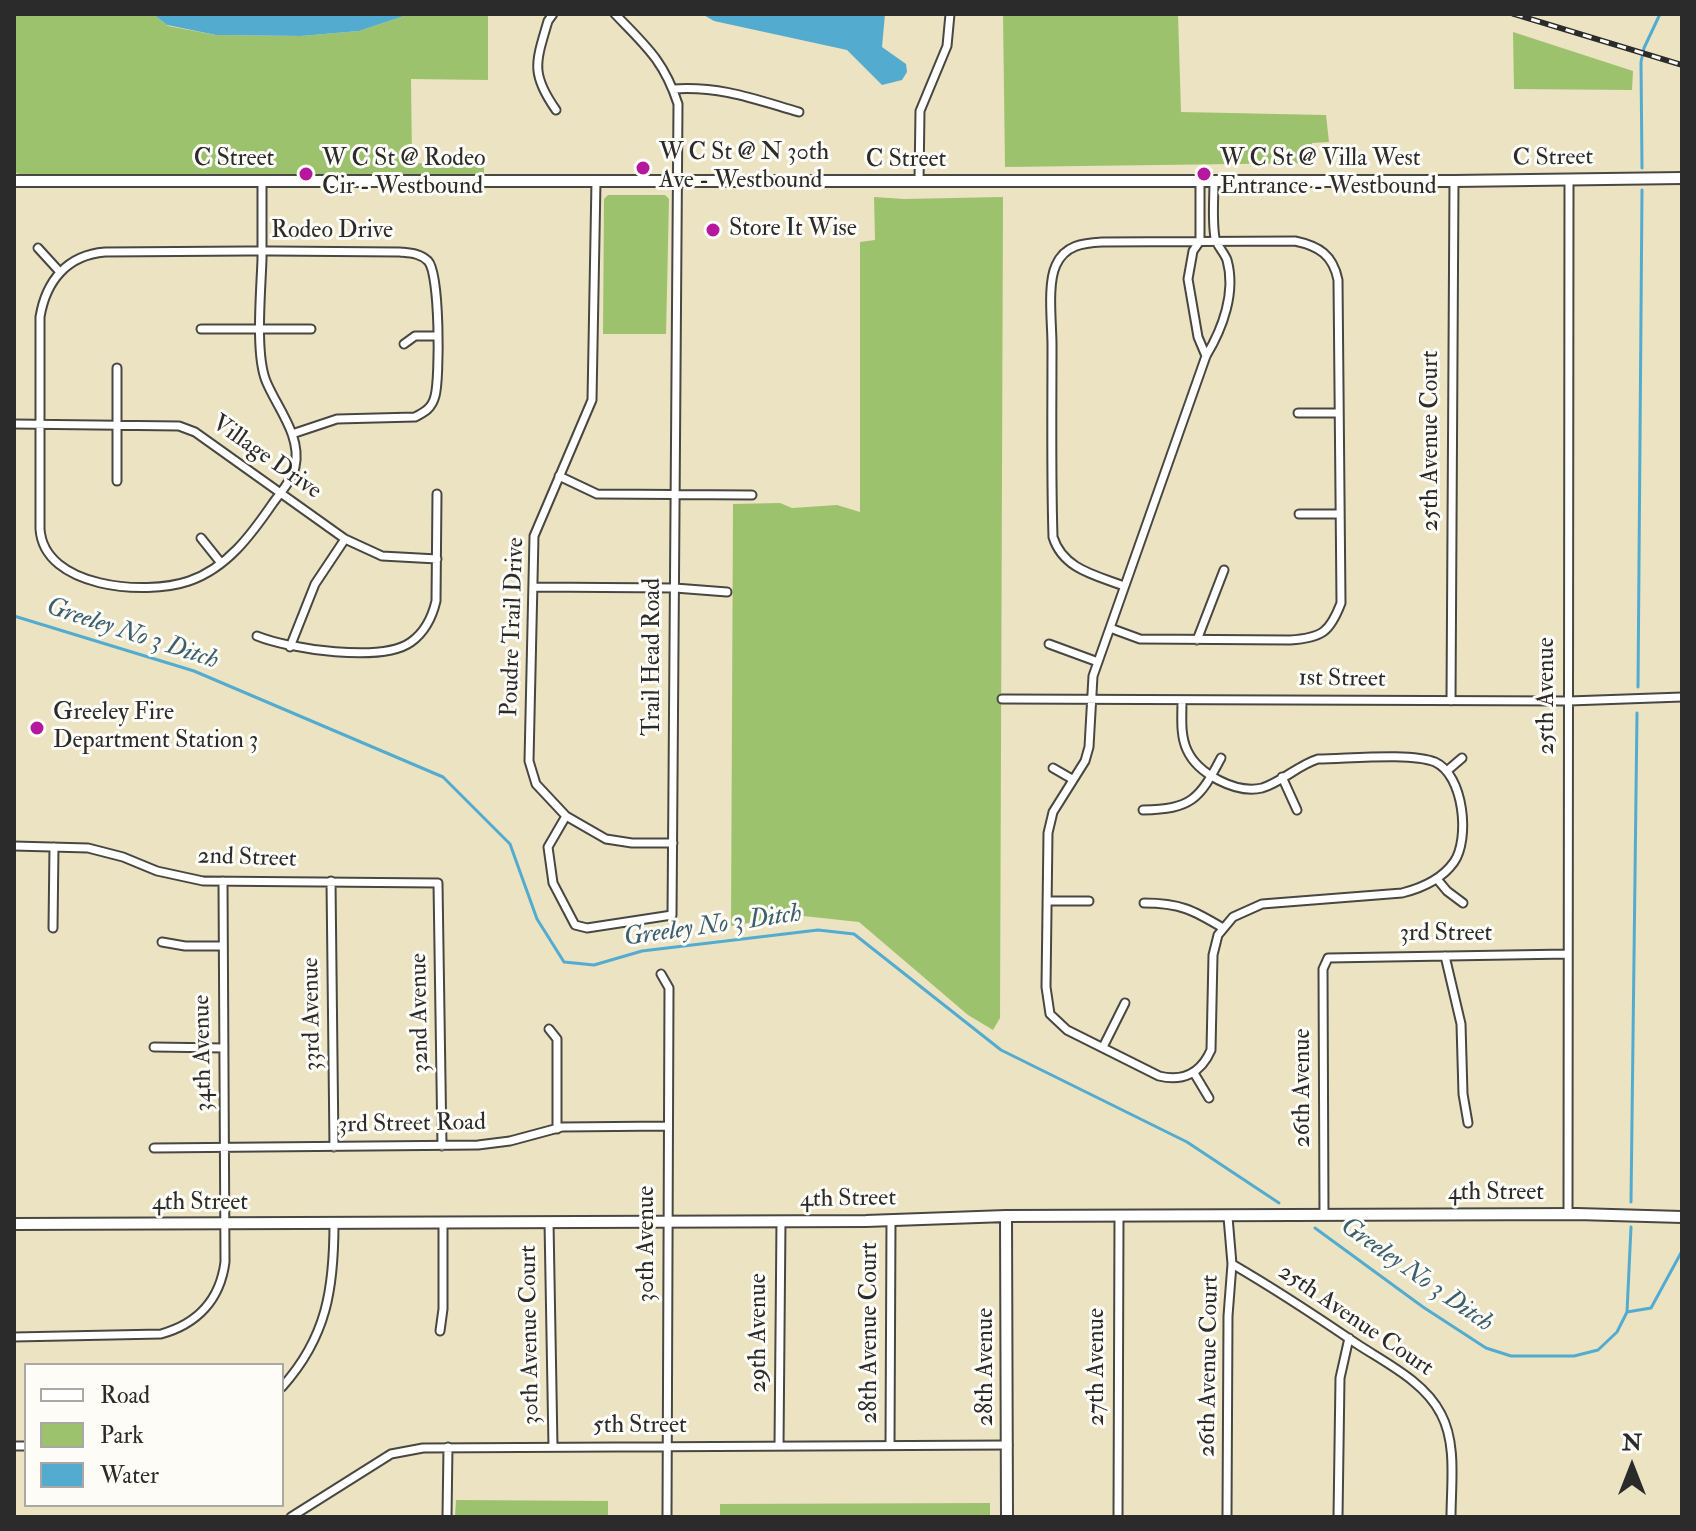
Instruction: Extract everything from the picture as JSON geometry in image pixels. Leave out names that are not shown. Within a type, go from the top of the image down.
[{"type":"street","points":[[553,14],[544,33],[536,70],[544,92],[556,110]]},
{"type":"street","points":[[615,14],[656,56],[673,89],[703,87],[726,90],[799,112]]},
{"type":"street","points":[[919,181],[920,111],[947,46],[950,14]]},
{"type":"street","name":"Trail Head Road","points":[[566,816],[548,847],[553,883],[575,925],[580,928],[672,915],[678,181],[678,104],[673,89]]},
{"type":"street","name":"C Street","points":[[14,181],[1454,181],[1682,178]]},
{"type":"street","name":"25th Avenue","points":[[1568,1214],[1569,179]]},
{"type":"street","name":"C Street","points":[[14,187],[33,180]]},
{"type":"street","points":[[38,248],[59,271],[46,292],[40,317],[41,539],[45,551],[61,566],[85,579],[124,586],[170,585],[188,581],[236,551],[280,494],[295,465],[292,434],[263,370],[262,180]]},
{"type":"street","name":"Poudre Trail Drive","points":[[596,181],[592,400],[534,536],[529,761],[536,784],[566,816],[606,839],[632,843],[673,843]]},
{"type":"street","points":[[1200,181],[1200,241],[1189,263],[1189,293],[1198,337],[1206,356]]},
{"type":"street","points":[[1182,700],[1182,736],[1187,750],[1223,783],[1246,790],[1264,787],[1307,762],[1318,759],[1416,758],[1436,763],[1448,770],[1461,798],[1461,846],[1453,863],[1437,879],[1419,889],[1262,904],[1233,917],[1223,928],[1213,955],[1212,1042],[1207,1060],[1194,1073],[1177,1079],[1165,1078],[1067,1030],[1050,1014],[1046,987],[1049,823],[1085,761],[1089,747],[1090,700],[1098,662],[1206,356],[1221,326],[1229,287],[1227,260],[1215,241],[1214,181]]},
{"type":"street","name":"25th Avenue Court","points":[[1451,701],[1454,181]]},
{"type":"street","points":[[1110,628],[1140,639],[1309,639],[1333,625],[1341,603],[1338,280],[1331,258],[1320,249],[1295,241],[1079,243],[1059,259],[1052,277],[1053,537],[1057,550],[1067,562],[1124,586]]},
{"type":"street","name":"Rodeo Drive","points":[[59,271],[97,253],[400,252],[419,255],[428,261],[434,272],[437,336],[435,395],[425,412],[402,418],[337,419],[292,434]]},
{"type":"street","points":[[201,329],[311,329]]},
{"type":"street","points":[[404,344],[415,336],[437,336]]},
{"type":"street","points":[[117,368],[117,481]]},
{"type":"street","points":[[1298,413],[1339,413]]},
{"type":"street","name":"Village Drive","points":[[14,424],[179,426],[195,432],[345,539],[382,556],[437,559]]},
{"type":"street","points":[[559,476],[597,494],[752,495]]},
{"type":"street","points":[[257,636],[310,651],[379,651],[403,646],[414,640],[433,615],[437,494]]},
{"type":"street","points":[[1299,514],[1340,514]]},
{"type":"street","points":[[201,538],[221,563]]},
{"type":"street","points":[[290,647],[315,584],[345,539]]},
{"type":"street","points":[[1197,640],[1224,570]]},
{"type":"street","points":[[534,587],[675,588],[727,592]]},
{"type":"street","points":[[1049,644],[1098,662]]},
{"type":"street","name":"1st Street","points":[[1002,699],[1569,701],[1682,697]]},
{"type":"street","points":[[1143,810],[1180,807],[1201,793],[1221,758]]},
{"type":"street","points":[[1448,770],[1462,758]]},
{"type":"street","points":[[1053,768],[1072,779]]},
{"type":"street","points":[[1282,777],[1297,810]]},
{"type":"street","name":"2nd Street","points":[[14,846],[88,848],[123,857],[157,871],[203,881],[435,881]]},
{"type":"street","points":[[53,928],[54,847]]},
{"type":"street","points":[[1437,879],[1463,903]]},
{"type":"street","name":"34th Avenue","points":[[14,1337],[152,1335],[178,1329],[201,1314],[219,1287],[225,1262],[223,881]]},
{"type":"street","name":"33rd Avenue","points":[[331,881],[334,1147]]},
{"type":"street","name":"32nd Avenue","points":[[435,881],[439,893],[442,1146]]},
{"type":"street","points":[[1047,901],[1089,901]]},
{"type":"street","points":[[1144,903],[1189,908],[1223,928]]},
{"type":"street","points":[[162,942],[185,946],[223,946]]},
{"type":"street","name":"3rd Street","points":[[1327,962],[1328,958],[1343,957],[1568,954]]},
{"type":"street","points":[[1445,956],[1461,1024],[1463,1094],[1468,1123]]},
{"type":"street","name":"26th Avenue","points":[[1324,1215],[1323,969],[1327,962]]},
{"type":"street","name":"30th Avenue","points":[[661,974],[669,988],[667,1517]]},
{"type":"street","points":[[1103,1047],[1125,1003]]},
{"type":"street","points":[[549,1029],[557,1039],[557,1129]]},
{"type":"street","points":[[154,1047],[224,1048]]},
{"type":"street","points":[[1194,1073],[1209,1098]]},
{"type":"street","name":"3rd Street Road","points":[[154,1148],[489,1144],[557,1129],[668,1126]]},
{"type":"street","name":"4th Street","points":[[14,1224],[668,1222],[1006,1216],[1568,1214],[1682,1217]]},
{"type":"street","name":"28th Avenue","points":[[1006,1216],[1007,1517]]},
{"type":"street","name":"27th Avenue","points":[[1118,1517],[1119,1217]]},
{"type":"street","name":"26th Avenue Court","points":[[1227,1517],[1228,1316],[1232,1264],[1228,1217]]},
{"type":"street","name":"28th Avenue Court","points":[[890,1445],[891,1220]]},
{"type":"street","name":"29th Avenue","points":[[779,1446],[781,1221]]},
{"type":"street","name":"30th Avenue Court","points":[[549,1222],[553,1447]]},
{"type":"street","points":[[284,1384],[308,1353],[329,1303],[334,1272],[334,1223]]},
{"type":"street","points":[[440,1331],[443,1223]]},
{"type":"street","name":"25th Avenue Court","points":[[1232,1264],[1419,1386],[1442,1414],[1451,1447],[1451,1517]]},
{"type":"street","points":[[1338,1517],[1340,1378],[1349,1338]]},
{"type":"street","name":"5th Street","points":[[291,1517],[391,1454],[410,1449],[1008,1445]]},
{"type":"street","points":[[447,1517],[448,1447]]},
{"type":"green space","points":[[14,14],[153,14],[168,26],[216,35],[301,36],[359,31],[410,14],[488,14],[488,80],[411,79],[412,163],[484,165],[484,175],[19,174],[14,172]]},
{"type":"green space","points":[[1003,14],[1178,14],[1181,112],[1326,115],[1329,142],[1312,143],[1312,163],[1005,167]]},
{"type":"green space","points":[[1513,32],[1633,71],[1632,90],[1514,89]]},
{"type":"green space","points":[[608,195],[665,195],[669,199],[666,334],[603,334],[604,199]]},
{"type":"green space","points":[[874,197],[1003,197],[1000,1018],[993,1030],[968,1015],[859,922],[794,915],[731,926],[733,504],[780,503],[792,508],[837,505],[860,512],[860,242],[875,240]]},
{"type":"green space","points":[[456,1500],[608,1501],[608,1517],[455,1517]]},
{"type":"green space","points":[[990,1503],[990,1517],[720,1517],[720,1504]]},
{"type":"water","points":[[153,14],[410,14],[359,31],[301,36],[216,35],[167,25]]},
{"type":"water","points":[[702,14],[885,14],[882,47],[906,64],[907,72],[902,80],[882,85],[847,50],[714,21]]},
{"type":"waterway","points":[[1642,168],[1641,62],[1660,14]]},
{"type":"waterway","points":[[1638,687],[1642,190]]},
{"type":"waterway","name":"Greeley No 3 Ditch","points":[[14,616],[194,671],[443,777],[510,844],[537,919],[564,962],[594,965],[642,951],[818,930],[854,934],[1001,1050],[1187,1142],[1279,1203]]},
{"type":"waterway","points":[[1631,1202],[1637,713]]},
{"type":"waterway","points":[[1627,1312],[1631,1227]]},
{"type":"waterway","name":"Greeley No 3 Ditch","points":[[1315,1228],[1423,1307],[1486,1348],[1511,1356],[1574,1356],[1598,1350],[1617,1332],[1627,1312],[1651,1308],[1682,1251]]},
{"type":"railway","points":[[1514,14],[1682,65]]},
{"type":"place","name":"W C St @ N 30th Ave - Westbound","points":[[643,168]]},
{"type":"place","name":"W C St @ Rodeo Cir - Westbound","points":[[306,174]]},
{"type":"place","name":"W C St @ Villa West Entrance - Westbound","points":[[1204,174]]},
{"type":"place","name":"Store It Wise","points":[[713,230]]},
{"type":"place","name":"Greeley Fire Department Station 3","points":[[37,728]]}]
